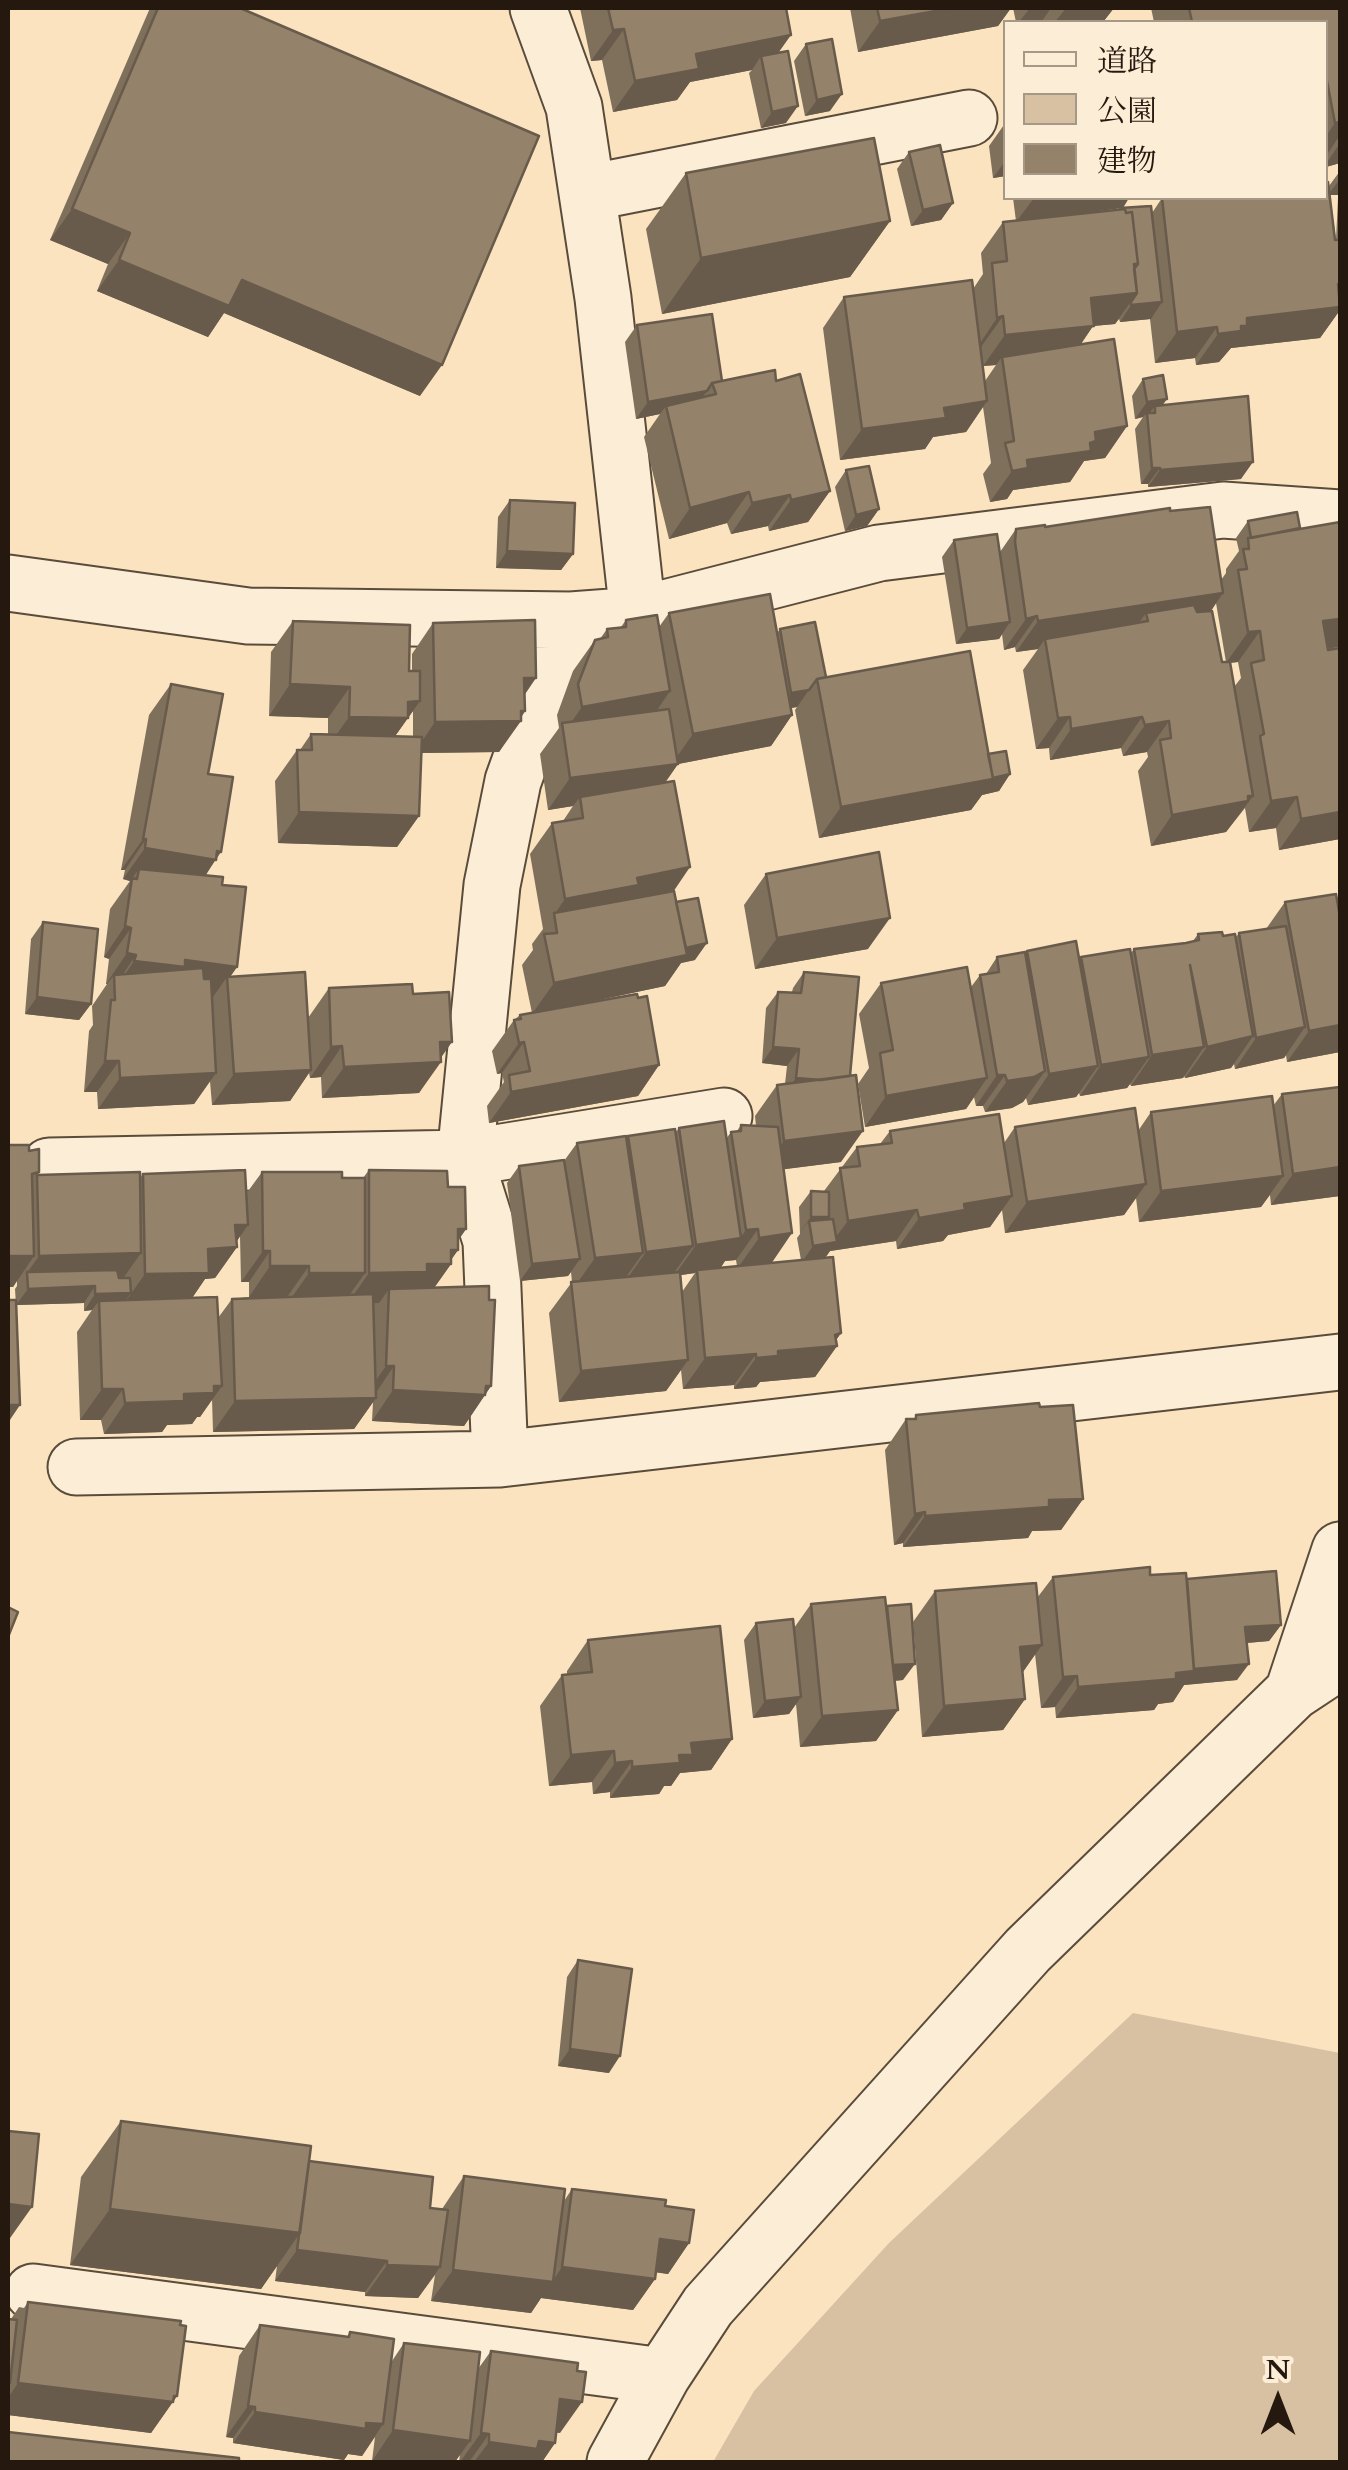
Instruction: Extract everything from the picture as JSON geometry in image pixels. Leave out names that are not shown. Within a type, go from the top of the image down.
[{"type":"street","points":[[538,8],[574,107],[603,298],[638,615]]},
{"type":"street","points":[[588,193],[969,118]]},
{"type":"street","points":[[8,583],[248,616],[571,620],[638,615],[879,553],[1222,510],[1340,518]]},
{"type":"street","points":[[500,1458],[491,1241],[465,1158],[492,885],[514,781],[571,620]]},
{"type":"street","points":[[49,1166],[465,1158],[724,1116]]},
{"type":"street","points":[[76,1466],[500,1458],[1340,1362]]},
{"type":"street","points":[[1294,1692],[1340,1550]]},
{"type":"street","points":[[615,2462],[662,2376],[708,2306],[1028,1950],[1294,1692],[1340,1662]]},
{"type":"street","points":[[32,2292],[662,2376]]},
{"type":"green space","points":[[1133,2013],[1340,2053],[1340,2462],[713,2462],[754,2391],[889,2243]]},
{"type":"building","points":[[158,8],[240,8],[539,136],[442,365],[242,280],[229,306],[119,260],[130,233],[72,209]]},
{"type":"building","points":[[608,8],[786,8],[791,35],[696,54],[699,69],[635,81],[624,29],[613,30]]},
{"type":"building","points":[[877,8],[952,8],[880,21]]},
{"type":"building","points":[[1189,8],[1340,8],[1340,122],[1335,123],[1328,86],[1328,20],[1192,20]]},
{"type":"building","points":[[832,39],[842,94],[817,100],[806,44]]},
{"type":"building","points":[[788,51],[798,106],[772,112],[761,56]]},
{"type":"building","points":[[874,138],[890,221],[701,258],[686,173]]},
{"type":"building","points":[[940,145],[953,203],[923,210],[909,152]]},
{"type":"building","points":[[1328,182],[1335,240],[1340,240],[1340,307],[1247,318],[1247,326],[1241,326],[1241,331],[1218,334],[1217,327],[1177,332],[1162,200],[1328,200]]},
{"type":"building","points":[[1151,206],[1162,302],[1131,305],[1137,293],[1134,269],[1138,264],[1132,212],[1120,208]]},
{"type":"building","points":[[1125,209],[1126,213],[1132,212],[1137,293],[1091,298],[1094,326],[1005,335],[1003,316],[997,318],[992,263],[1007,261],[1003,222]]},
{"type":"building","points":[[972,280],[987,401],[944,408],[946,418],[862,429],[844,297]]},
{"type":"building","points":[[712,314],[722,381],[712,383],[707,391],[648,402],[637,325]]},
{"type":"building","points":[[1114,339],[1127,426],[1095,432],[1091,451],[1027,460],[1028,468],[1012,471],[1005,443],[1014,441],[1002,357]]},
{"type":"building","points":[[775,370],[776,381],[800,374],[830,491],[752,503],[749,492],[690,508],[666,406],[716,394],[712,383]]},
{"type":"building","points":[[1163,375],[1167,399],[1147,402],[1143,379]]},
{"type":"building","points":[[1248,396],[1253,462],[1152,468],[1147,413],[1155,413],[1155,406]]},
{"type":"building","points":[[869,466],[879,509],[856,515],[846,470]]},
{"type":"building","points":[[510,500],[575,503],[573,554],[507,551]]},
{"type":"building","points":[[1210,507],[1223,593],[1038,621],[1037,616],[1026,619],[1016,529],[1170,508]]},
{"type":"building","points":[[1297,512],[1300,528],[1251,538],[1248,521]]},
{"type":"building","points":[[1340,522],[1340,619],[1323,621],[1328,650],[1340,648],[1340,812],[1301,819],[1297,797],[1271,801],[1251,663],[1264,660],[1260,631],[1248,632],[1238,570],[1247,569],[1243,549],[1249,549],[1248,538]]},
{"type":"building","points":[[997,534],[1010,622],[967,628],[954,540]]},
{"type":"building","points":[[770,594],[792,715],[693,734],[669,613]]},
{"type":"building","points":[[1194,605],[1197,612],[1212,611],[1222,662],[1230,662],[1253,796],[1248,796],[1248,801],[1172,815],[1160,740],[1171,738],[1169,721],[1145,725],[1142,717],[1071,729],[1070,717],[1058,718],[1045,639],[1148,621],[1146,613]]},
{"type":"building","points":[[657,615],[670,691],[582,707],[578,684],[595,640],[608,637],[607,629],[626,627],[626,620]]},
{"type":"building","points":[[535,620],[536,678],[524,678],[525,711],[521,711],[521,721],[435,722],[433,623]]},
{"type":"building","points":[[293,621],[410,625],[409,671],[420,671],[420,701],[408,702],[408,718],[349,717],[350,687],[290,684]]},
{"type":"building","points":[[815,622],[826,677],[817,679],[809,690],[791,693],[780,629]]},
{"type":"building","points":[[970,651],[993,779],[841,807],[817,679]]},
{"type":"building","points":[[171,684],[223,694],[208,774],[233,777],[221,852],[217,851],[216,860],[145,848],[143,839]]},
{"type":"building","points":[[669,709],[678,764],[570,778],[562,723]]},
{"type":"building","points":[[311,734],[422,737],[419,816],[299,812],[297,750],[312,750]]},
{"type":"building","points":[[1006,751],[1010,774],[993,778],[988,754]]},
{"type":"building","points":[[674,781],[690,867],[637,878],[639,885],[565,899],[552,823],[583,818],[580,797]]},
{"type":"building","points":[[879,852],[890,918],[777,938],[766,874]]},
{"type":"building","points":[[139,869],[223,877],[222,885],[246,887],[237,967],[185,960],[185,967],[134,961],[136,955],[127,953],[131,928],[125,926],[132,878],[137,879]]},
{"type":"building","points":[[674,891],[687,955],[554,983],[544,934],[557,933],[554,913]]},
{"type":"building","points":[[1336,894],[1340,917],[1340,1025],[1309,1031],[1285,902]]},
{"type":"building","points":[[698,898],[707,943],[686,948],[676,902]]},
{"type":"building","points":[[43,922],[98,929],[91,1004],[37,997]]},
{"type":"building","points":[[1286,926],[1305,1027],[1256,1038],[1239,933]]},
{"type":"building","points":[[1222,932],[1223,936],[1235,934],[1253,1036],[1207,1047],[1190,965],[1204,1047],[1152,1055],[1134,949],[1186,943],[1199,940],[1198,934]]},
{"type":"building","points":[[1076,941],[1098,1066],[1049,1074],[1027,951]]},
{"type":"building","points":[[1130,949],[1149,1057],[1101,1065],[1081,957]]},
{"type":"building","points":[[1025,952],[1045,1071],[1034,1077],[1007,1081],[1005,1075],[997,1075],[980,975],[999,972],[997,957]]},
{"type":"building","points":[[967,967],[987,1078],[886,1096],[880,1053],[893,1050],[881,983]]},
{"type":"building","points":[[203,968],[204,979],[211,979],[216,1073],[120,1078],[119,1061],[105,1061],[111,1000],[115,1000],[114,975]]},
{"type":"building","points":[[305,972],[311,1070],[234,1074],[227,977]]},
{"type":"building","points":[[804,972],[859,977],[850,1076],[796,1078],[799,1049],[773,1047],[778,992],[801,993]]},
{"type":"building","points":[[412,984],[413,994],[449,992],[452,1042],[440,1042],[441,1062],[344,1067],[342,1046],[331,1047],[329,988]]},
{"type":"building","points":[[637,994],[638,998],[647,996],[659,1065],[511,1092],[509,1075],[530,1071],[514,1020],[521,1019],[520,1015]]},
{"type":"building","points":[[856,1075],[863,1131],[784,1141],[777,1085]]},
{"type":"building","points":[[1340,1087],[1340,1167],[1293,1174],[1282,1094]]},
{"type":"building","points":[[1272,1096],[1283,1176],[1161,1191],[1151,1112]]},
{"type":"building","points":[[1135,1108],[1146,1184],[1027,1202],[1015,1127]]},
{"type":"building","points":[[999,1114],[1012,1196],[964,1204],[965,1210],[919,1218],[917,1210],[848,1221],[840,1168],[860,1166],[857,1147],[892,1143],[890,1131]]},
{"type":"building","points":[[724,1121],[741,1238],[696,1245],[679,1128]]},
{"type":"building","points":[[741,1125],[778,1127],[792,1233],[759,1238],[758,1229],[746,1230],[731,1132],[741,1131]]},
{"type":"building","points":[[675,1129],[693,1246],[646,1252],[628,1136]]},
{"type":"building","points":[[626,1136],[643,1253],[595,1258],[577,1143]]},
{"type":"building","points":[[8,1145],[29,1145],[29,1151],[39,1149],[39,1172],[32,1174],[34,1256],[8,1256]]},
{"type":"building","points":[[564,1160],[580,1259],[532,1264],[519,1166]]},
{"type":"building","points":[[245,1170],[248,1225],[235,1225],[237,1247],[208,1249],[209,1273],[145,1274],[143,1174]]},
{"type":"building","points":[[369,1170],[447,1171],[448,1187],[465,1187],[466,1229],[458,1229],[458,1250],[451,1250],[451,1264],[427,1264],[427,1272],[369,1273]]},
{"type":"building","points":[[140,1172],[141,1253],[39,1256],[37,1175]]},
{"type":"building","points":[[262,1172],[342,1172],[342,1178],[365,1178],[365,1273],[309,1273],[309,1266],[270,1266],[270,1251],[263,1251]]},
{"type":"building","points":[[811,1191],[829,1192],[829,1217],[811,1217]]},
{"type":"building","points":[[833,1219],[837,1242],[813,1246],[809,1221]]},
{"type":"building","points":[[833,1257],[841,1333],[835,1335],[837,1346],[778,1351],[778,1356],[756,1358],[756,1354],[705,1358],[697,1270]]},
{"type":"building","points":[[117,1270],[119,1278],[130,1278],[131,1293],[95,1294],[95,1286],[28,1289],[27,1272]]},
{"type":"building","points":[[680,1272],[688,1360],[581,1371],[571,1282]]},
{"type":"building","points":[[489,1286],[489,1300],[495,1300],[491,1386],[486,1386],[485,1395],[393,1390],[394,1366],[386,1366],[389,1289]]},
{"type":"building","points":[[373,1294],[376,1398],[235,1401],[232,1299]]},
{"type":"building","points":[[217,1297],[222,1386],[214,1386],[214,1393],[184,1394],[184,1401],[125,1403],[123,1389],[102,1389],[99,1301]]},
{"type":"building","points":[[8,1300],[16,1300],[20,1405],[8,1405]]},
{"type":"building","points":[[1039,1403],[1040,1407],[1073,1405],[1083,1499],[1049,1500],[1049,1507],[915,1514],[906,1419]]},
{"type":"building","points":[[1150,1567],[1150,1575],[1186,1573],[1194,1671],[1176,1673],[1176,1679],[1078,1687],[1077,1676],[1063,1677],[1053,1577]]},
{"type":"building","points":[[1276,1571],[1281,1625],[1245,1627],[1249,1664],[1194,1669],[1187,1579]]},
{"type":"building","points":[[1036,1583],[1042,1645],[1020,1647],[1025,1699],[944,1706],[935,1591]]},
{"type":"building","points":[[885,1597],[898,1710],[822,1716],[811,1604]]},
{"type":"building","points":[[911,1604],[915,1664],[893,1665],[887,1606]]},
{"type":"building","points":[[8,1607],[18,1612],[8,1637]]},
{"type":"building","points":[[793,1619],[801,1697],[765,1701],[756,1623]]},
{"type":"building","points":[[720,1626],[732,1739],[691,1743],[693,1755],[679,1755],[680,1763],[632,1767],[632,1761],[615,1763],[614,1751],[571,1755],[562,1675],[592,1672],[588,1640]]},
{"type":"building","points":[[578,1960],[632,1969],[620,2056],[570,2049]]},
{"type":"building","points":[[121,2121],[311,2146],[300,2233],[110,2209]]},
{"type":"building","points":[[8,2131],[39,2134],[32,2207],[8,2204]]},
{"type":"building","points":[[309,2161],[433,2177],[430,2208],[448,2210],[440,2267],[387,2265],[387,2261],[297,2250]]},
{"type":"building","points":[[464,2176],[565,2189],[553,2282],[453,2270]]},
{"type":"building","points":[[572,2189],[666,2200],[665,2206],[694,2210],[689,2243],[660,2239],[655,2279],[562,2267]]},
{"type":"building","points":[[28,2302],[181,2321],[180,2325],[186,2326],[177,2396],[173,2402],[18,2383]]},
{"type":"building","points":[[8,2319],[17,2320],[10,2383],[8,2383]]},
{"type":"building","points":[[260,2325],[394,2339],[383,2424],[366,2423],[366,2429],[255,2412],[255,2407],[248,2406]]},
{"type":"building","points":[[404,2343],[480,2352],[470,2441],[393,2430]]},
{"type":"building","points":[[491,2351],[578,2363],[577,2371],[586,2372],[582,2402],[560,2399],[555,2443],[539,2441],[537,2449],[489,2442],[489,2434],[481,2433]]},
{"type":"building","points":[[8,2432],[239,2458],[239,2462],[8,2462]]}]
